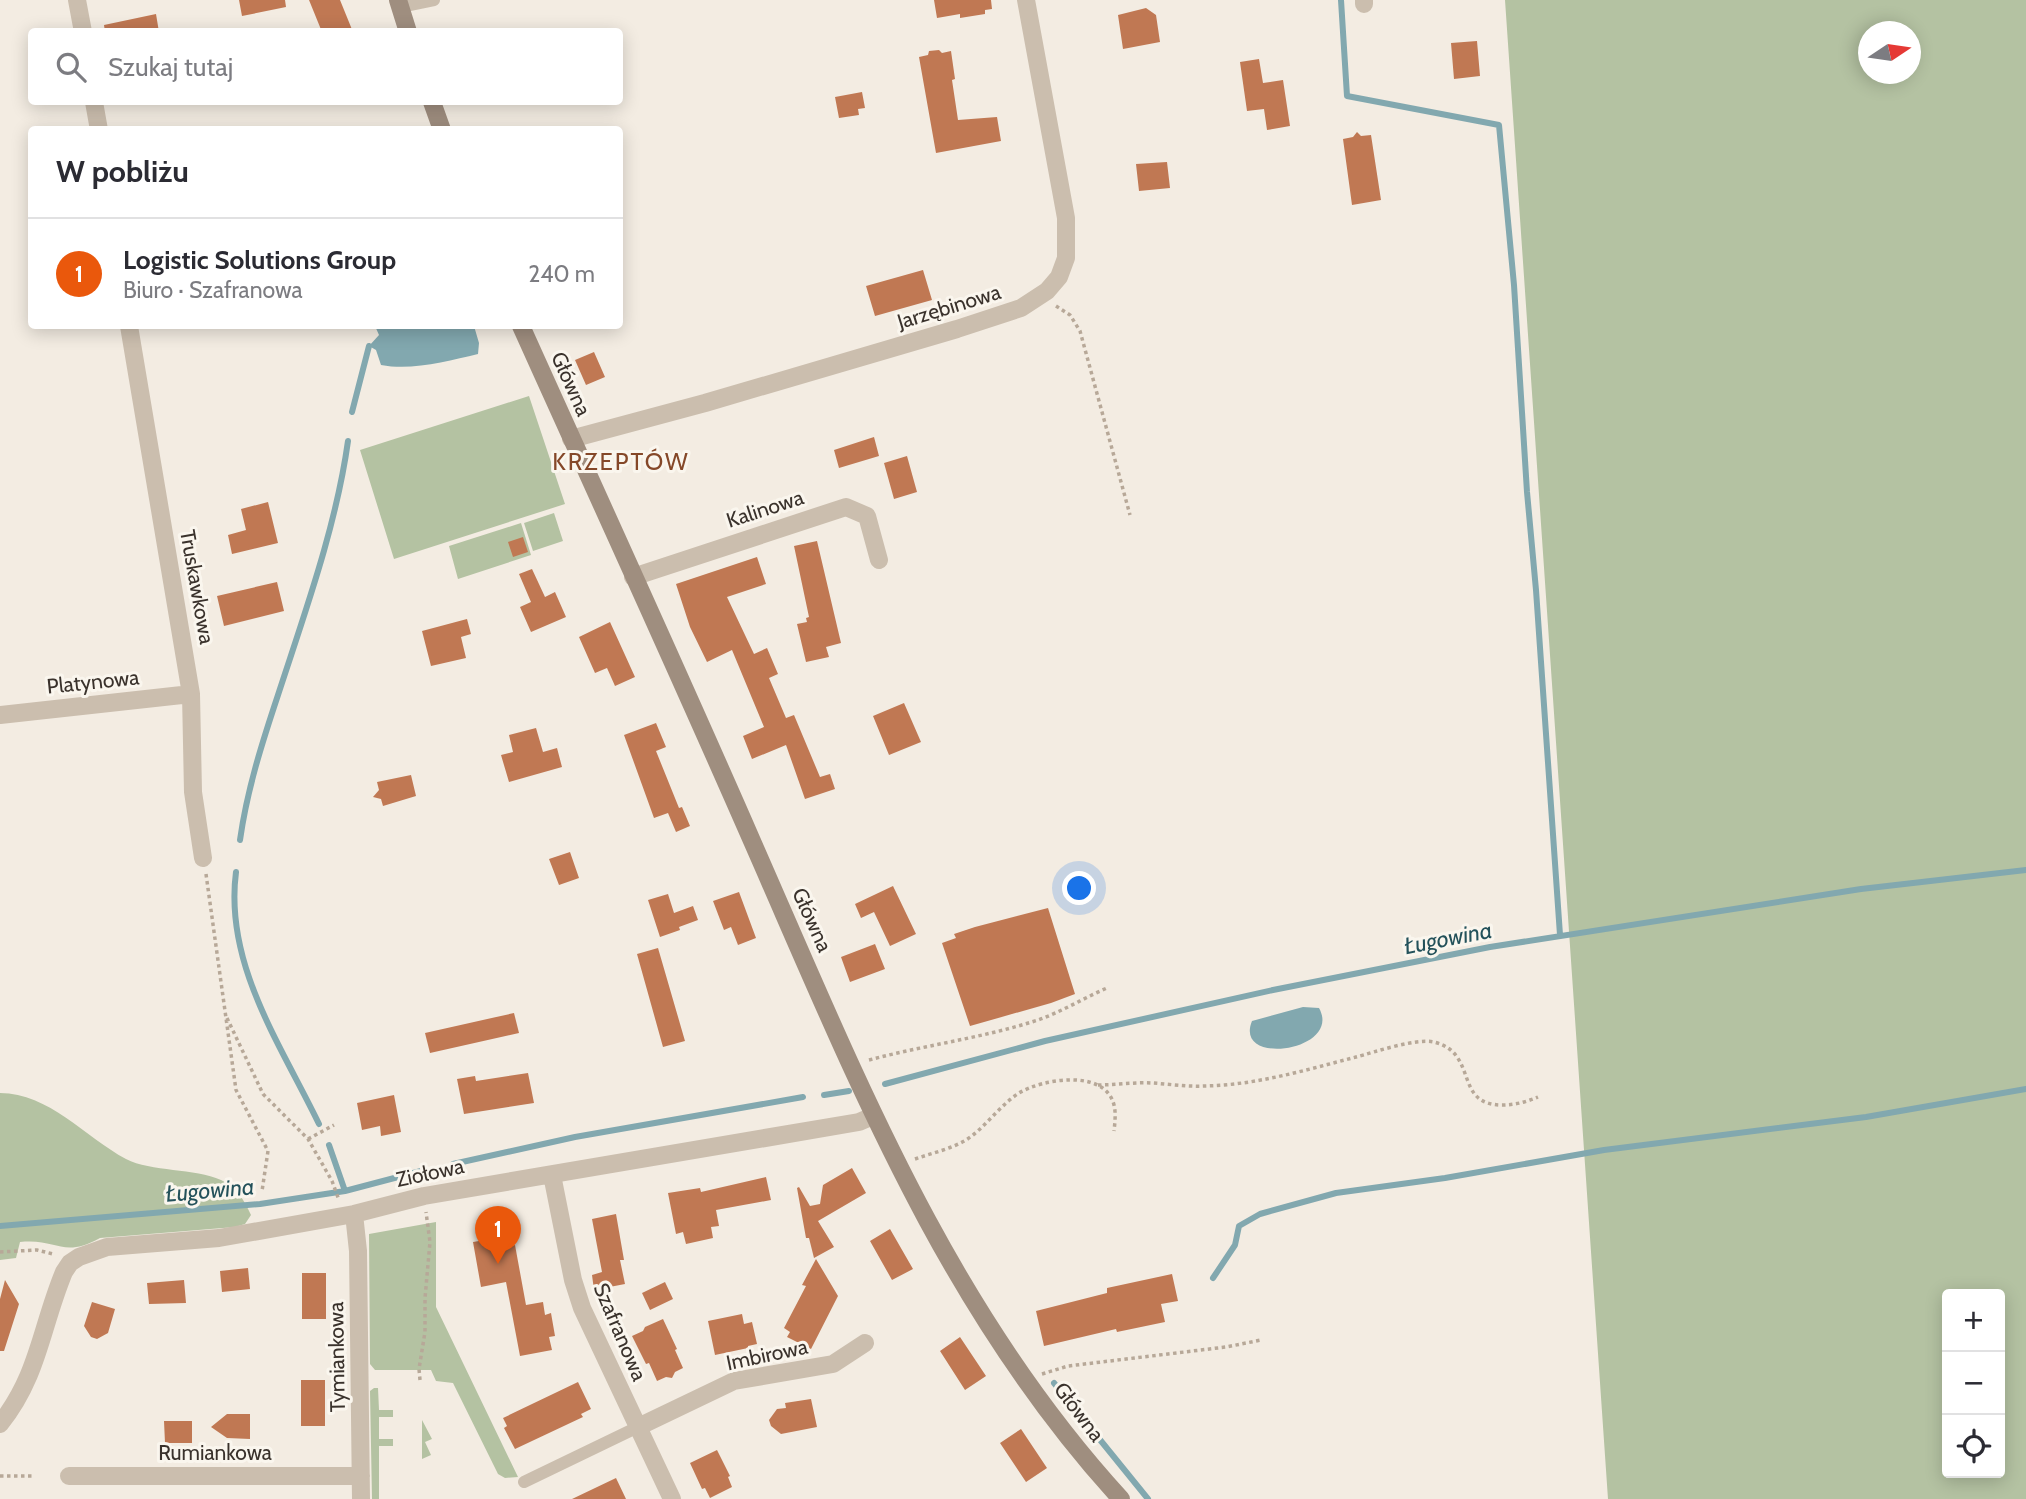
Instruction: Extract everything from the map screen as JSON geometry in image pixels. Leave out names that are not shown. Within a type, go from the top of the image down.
[{"type":"street","points":[[78,0],[82,28]]},
{"type":"street","name":"Jarzębinowa","points":[[571,439],[705,403],[957,329],[1021,308],[1047,291],[1059,278],[1066,258],[1066,218],[1026,0]]},
{"type":"street","points":[[399,3],[407,28]]},
{"type":"street","points":[[95,105],[98,126]]},
{"type":"street","points":[[433,105],[441,126]]},
{"type":"street","name":"Truskawkowa","points":[[130,329],[191,694],[192,792],[203,858]]},
{"type":"street","name":"Główna","points":[[522,329],[897,1166],[956,1274],[1027,1381],[1078,1449],[1121,1499]]},
{"type":"street","name":"Kalinowa","points":[[634,577],[846,507],[867,516],[879,560]]},
{"type":"street","name":"Platynowa","points":[[0,715],[191,694]]},
{"type":"street","name":"Ziołowa","points":[[70,1262],[90,1251],[107,1247],[219,1238],[347,1209],[859,1122],[873,1115]]},
{"type":"street","name":"Szafranowa","points":[[552,1175],[582,1308],[672,1499]]},
{"type":"street","name":"Tymiankowa","points":[[347,1209],[358,1251],[361,1499]]},
{"type":"street","points":[[0,1424],[16,1404],[29,1378],[39,1354],[57,1288],[70,1262]]},
{"type":"street","name":"Imbirowa","points":[[638,1427],[734,1381],[834,1364],[865,1343]]},
{"type":"street","name":"Rumiankowa","points":[[69,1476],[361,1476]]},
{"type":"lane","points":[[399,3],[434,0]]},
{"type":"lane","points":[[524,1482],[638,1427]]},
{"type":"path","points":[[1039,297],[1070,315],[1080,331],[1130,515]]},
{"type":"path","points":[[203,858],[236,1090],[268,1152],[262,1191]]},
{"type":"path","points":[[850,1065],[1040,1019],[1107,988]]},
{"type":"path","points":[[225,1013],[263,1094],[308,1139],[347,1209]]},
{"type":"path","points":[[897,1166],[966,1140],[997,1110],[1030,1087],[1068,1080],[1087,1081],[1098,1085],[1149,1083],[1205,1086],[1254,1081],[1432,1041],[1446,1047],[1460,1058],[1475,1096],[1488,1104],[1525,1103],[1538,1097]]},
{"type":"path","points":[[1098,1085],[1114,1102],[1114,1131]]},
{"type":"path","points":[[308,1139],[334,1125]]},
{"type":"path","points":[[420,1380],[430,1242],[424,1196]]},
{"type":"path","points":[[0,1252],[37,1250],[60,1256],[70,1262]]},
{"type":"path","points":[[1027,1381],[1045,1372],[1068,1366],[1214,1348],[1261,1339]]},
{"type":"path","points":[[0,1476],[34,1476]]},
{"type":"green space","points":[[1505,0],[2026,0],[2026,1499],[1608,1499]]},
{"type":"green space","points":[[529,396],[565,504],[394,559],[360,450]]},
{"type":"green space","points":[[554,513],[563,541],[533,551],[524,523]]},
{"type":"green space","points":[[521,523],[531,555],[458,579],[449,546]]},
{"type":"green space","points":[[0,1093],[35,1100],[51,1108],[111,1150],[136,1163],[199,1173],[221,1180],[239,1194],[251,1215],[245,1224],[235,1227],[100,1238],[77,1247],[20,1242],[16,1258],[0,1260]]},
{"type":"green space","points":[[436,1222],[436,1307],[518,1477],[505,1478],[498,1474],[453,1383],[436,1381],[431,1370],[375,1370],[370,1364],[369,1234]]},
{"type":"green space","points":[[378,1388],[379,1410],[393,1410],[393,1417],[379,1417],[379,1439],[393,1439],[393,1446],[379,1446],[379,1499],[372,1499],[370,1391]]},
{"type":"green space","points":[[422,1420],[432,1439],[425,1442],[431,1455],[422,1459]]},
{"type":"water","points":[[376,329],[475,329],[479,343],[478,354],[417,366],[381,365],[376,350],[369,346],[379,335]]},
{"type":"water","points":[[1303,1007],[1319,1008],[1322,1023],[1316,1035],[1303,1043],[1287,1048],[1271,1048],[1258,1044],[1250,1035],[1252,1021]]},
{"type":"building","points":[[239,0],[285,0],[286,7],[242,16]]},
{"type":"building","points":[[309,0],[340,0],[351,28],[320,28]]},
{"type":"building","points":[[934,0],[991,0],[992,9],[985,10],[985,14],[937,18]]},
{"type":"building","points":[[1146,8],[1156,15],[1160,42],[1123,49],[1118,15]]},
{"type":"building","points":[[156,14],[158,28],[104,28],[104,25]]},
{"type":"building","points":[[1477,41],[1480,76],[1454,79],[1451,43]]},
{"type":"building","points":[[939,50],[942,53],[951,51],[958,120],[997,117],[1001,141],[936,153],[919,57],[928,55],[929,51]]},
{"type":"building","points":[[1259,59],[1263,83],[1283,80],[1290,126],[1267,130],[1264,109],[1247,111],[1240,62]]},
{"type":"building","points":[[862,92],[865,108],[858,109],[859,115],[839,118],[835,97]]},
{"type":"building","points":[[1357,132],[1361,136],[1371,135],[1381,200],[1352,205],[1343,139],[1353,137]]},
{"type":"building","points":[[1167,162],[1170,188],[1139,191],[1136,164]]},
{"type":"building","points":[[923,270],[932,300],[875,316],[866,286]]},
{"type":"building","points":[[594,352],[605,377],[586,385],[575,360]]},
{"type":"building","points":[[874,437],[879,456],[839,468],[834,450]]},
{"type":"building","points":[[907,456],[917,492],[894,499],[884,463]]},
{"type":"building","points":[[268,502],[278,543],[232,554],[228,535],[246,530],[241,509]]},
{"type":"building","points":[[523,537],[528,552],[513,557],[508,542]]},
{"type":"building","points":[[817,541],[841,643],[826,647],[829,657],[806,662],[797,624],[807,622],[806,618],[809,617],[794,546]]},
{"type":"building","points":[[757,557],[766,584],[727,597],[754,654],[767,648],[778,674],[769,678],[786,718],[794,715],[820,777],[830,774],[835,789],[805,799],[786,745],[752,759],[743,736],[764,727],[732,650],[707,662],[690,627],[676,584]]},
{"type":"building","points":[[532,569],[545,597],[555,592],[566,617],[531,632],[520,607],[531,602],[519,574]]},
{"type":"building","points":[[277,582],[284,611],[224,626],[217,596]]},
{"type":"building","points":[[467,619],[471,634],[461,637],[466,658],[431,666],[422,631]]},
{"type":"building","points":[[610,622],[635,677],[615,686],[607,668],[595,673],[579,637]]},
{"type":"building","points":[[904,703],[921,742],[889,755],[873,716]]},
{"type":"building","points":[[656,723],[666,747],[656,751],[679,808],[682,807],[690,826],[676,832],[668,813],[654,818],[624,735]]},
{"type":"building","points":[[536,728],[543,752],[557,748],[562,767],[509,782],[501,755],[513,752],[509,735]]},
{"type":"building","points":[[411,775],[416,796],[383,806],[381,799],[373,797],[379,790],[377,782]]},
{"type":"building","points":[[570,852],[579,878],[559,885],[549,859]]},
{"type":"building","points":[[893,886],[916,934],[890,946],[874,912],[861,918],[855,904]]},
{"type":"building","points":[[739,892],[756,938],[738,945],[731,927],[724,930],[713,901]]},
{"type":"building","points":[[668,894],[674,913],[693,906],[698,920],[660,937],[648,900]]},
{"type":"building","points":[[1048,908],[1075,994],[970,1026],[942,943],[956,938],[954,934],[975,927]]},
{"type":"building","points":[[875,944],[885,969],[850,982],[841,957]]},
{"type":"building","points":[[658,948],[685,1041],[663,1047],[637,954]]},
{"type":"building","points":[[514,1013],[519,1033],[430,1053],[425,1033]]},
{"type":"building","points":[[528,1073],[534,1103],[464,1114],[457,1079],[475,1076],[476,1081]]},
{"type":"building","points":[[394,1095],[401,1132],[381,1136],[380,1126],[362,1130],[357,1103]]},
{"type":"building","points":[[852,1168],[866,1193],[818,1221],[834,1247],[814,1258],[809,1238],[806,1238],[797,1188],[799,1187],[810,1206],[820,1204],[823,1185]]},
{"type":"building","points":[[766,1177],[771,1200],[716,1210],[719,1226],[711,1227],[713,1238],[686,1244],[683,1232],[676,1234],[668,1193],[700,1188],[701,1192]]},
{"type":"building","points":[[616,1214],[625,1284],[594,1290],[592,1275],[602,1272],[592,1219]]},
{"type":"building","points":[[890,1229],[913,1269],[892,1280],[870,1241]]},
{"type":"building","points":[[491,1239],[492,1250],[515,1245],[526,1305],[543,1302],[545,1315],[551,1313],[555,1336],[549,1337],[552,1350],[520,1356],[506,1282],[481,1287],[473,1242]]},
{"type":"building","points":[[816,1259],[838,1296],[811,1349],[787,1337],[790,1332],[784,1328],[806,1286],[802,1285]]},
{"type":"building","points":[[248,1268],[250,1289],[222,1292],[220,1271]]},
{"type":"building","points":[[302,1273],[326,1273],[326,1319],[302,1319]]},
{"type":"building","points":[[1172,1274],[1178,1301],[1161,1304],[1165,1322],[1117,1332],[1116,1329],[1044,1346],[1036,1311],[1107,1293],[1107,1288]]},
{"type":"building","points":[[5,1280],[19,1304],[4,1351],[0,1351],[0,1299]]},
{"type":"building","points":[[184,1280],[186,1303],[149,1304],[147,1283]]},
{"type":"building","points":[[665,1282],[673,1299],[650,1310],[642,1293]]},
{"type":"building","points":[[92,1302],[115,1309],[108,1333],[97,1339],[91,1337],[84,1326]]},
{"type":"building","points":[[742,1314],[744,1324],[752,1322],[757,1344],[715,1355],[708,1321]]},
{"type":"building","points":[[663,1319],[683,1368],[675,1372],[672,1378],[666,1377],[657,1381],[632,1336]]},
{"type":"building","points":[[960,1337],[986,1376],[965,1390],[940,1351]]},
{"type":"building","points":[[301,1380],[325,1380],[325,1426],[301,1426]]},
{"type":"building","points":[[578,1382],[591,1409],[581,1414],[583,1417],[515,1449],[504,1428],[507,1426],[503,1418]]},
{"type":"building","points":[[811,1399],[817,1427],[781,1434],[771,1426],[769,1420],[777,1409],[786,1408],[785,1403]]},
{"type":"building","points":[[227,1414],[250,1414],[250,1439],[227,1438],[211,1427]]},
{"type":"building","points":[[164,1421],[192,1421],[192,1443],[165,1443]]},
{"type":"building","points":[[1021,1429],[1047,1468],[1026,1482],[1000,1443]]},
{"type":"building","points":[[717,1450],[730,1476],[728,1477],[732,1487],[710,1498],[705,1488],[702,1489],[690,1463]]},
{"type":"building","points":[[616,1478],[626,1499],[572,1499]]},
{"type":"waterway","points":[[1341,0],[1347,96],[1499,125],[1514,285],[1560,935]]},
{"type":"waterway","points":[[352,412],[369,346]]},
{"type":"waterway","points":[[240,840],[261,749],[328,537],[348,441]]},
{"type":"waterway","name":"Ługowina","points":[[885,1084],[1045,1041],[1273,990],[1490,947],[1861,889],[2026,870]]},
{"type":"waterway","points":[[236,872],[235,906],[247,971],[273,1034],[319,1124]]},
{"type":"waterway","points":[[1213,1278],[1235,1245],[1239,1226],[1260,1214],[1336,1193],[1445,1178],[1604,1150],[1866,1117],[2026,1089]]},
{"type":"waterway","name":"Ługowina","points":[[824,1095],[849,1091]]},
{"type":"waterway","name":"Ługowina","points":[[453,1164],[575,1137],[803,1097]]},
{"type":"waterway","points":[[329,1145],[345,1191]]},
{"type":"waterway","name":"Ługowina","points":[[0,1226],[260,1204],[345,1191],[421,1171]]},
{"type":"waterway","points":[[1054,1383],[1148,1499]]},
{"type":"place","name":"Logistic Solutions Group","points":[[498,1264]]},
{"type":"district","name":"KRZEPTÓW","points":[[621,462]]}]
